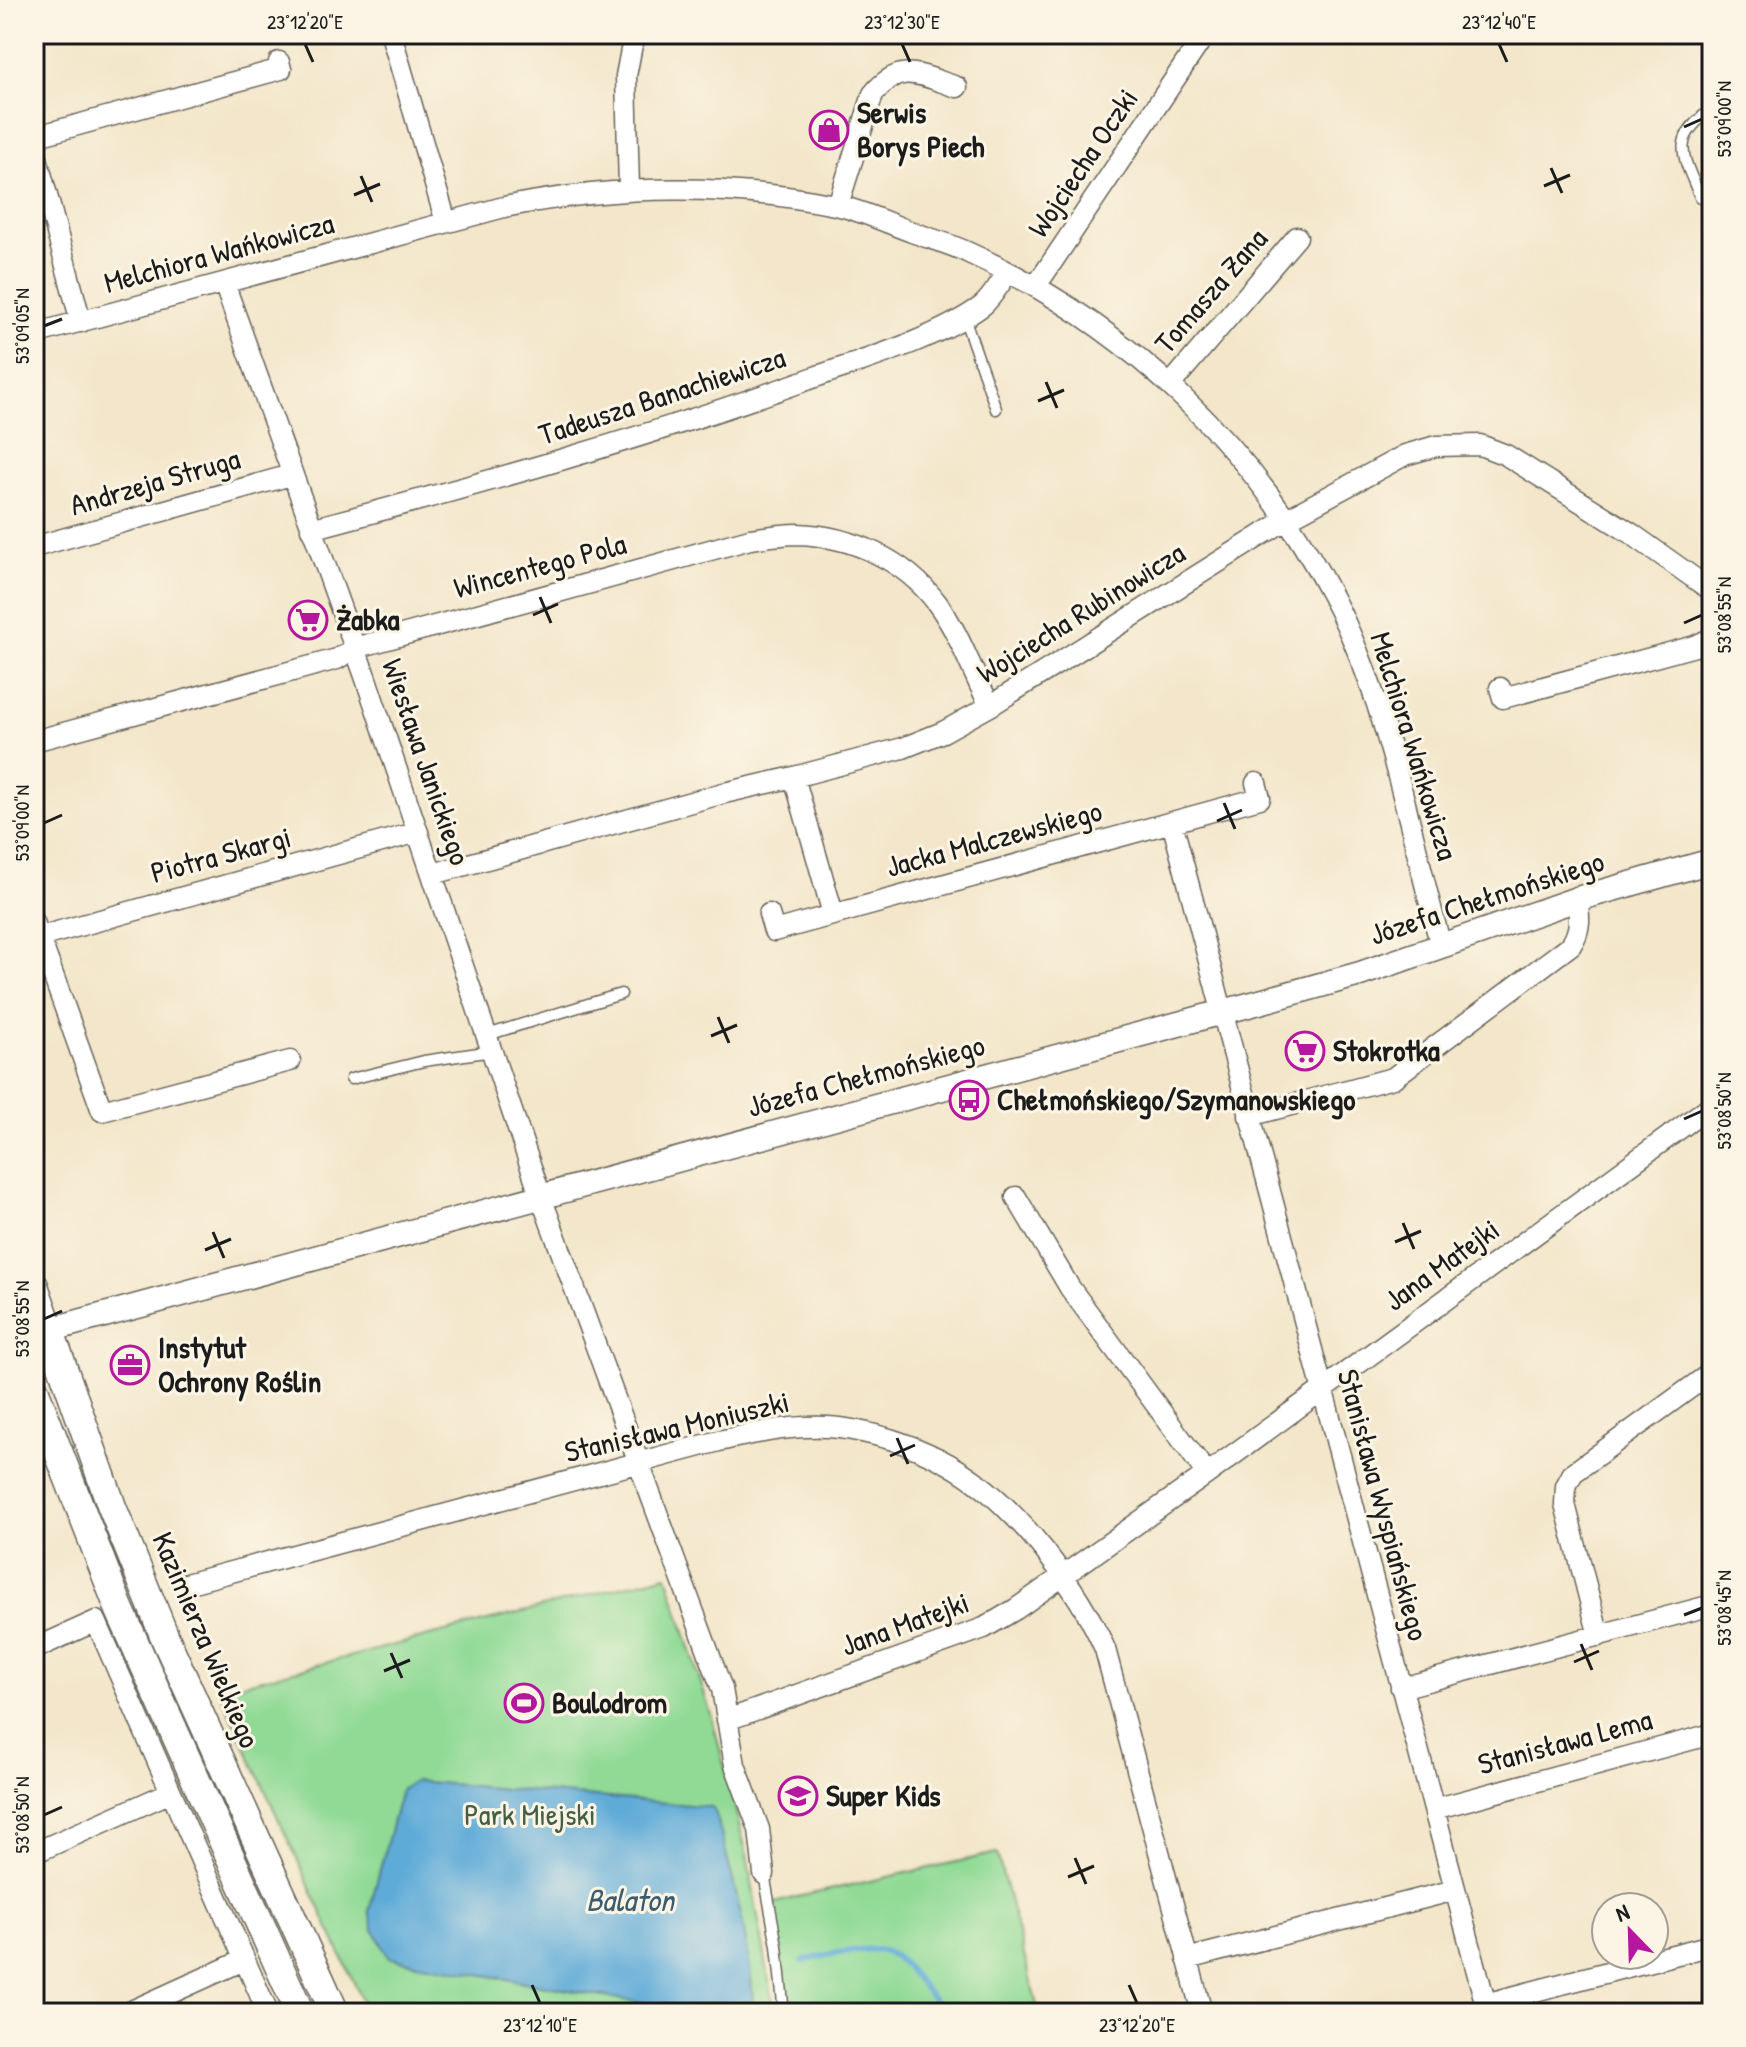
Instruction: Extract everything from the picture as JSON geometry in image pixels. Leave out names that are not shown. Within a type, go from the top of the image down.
[{"type":"main road","name":"Kazimierza Wielkiego","points":[[34,1286],[42,1335],[166,1640],[335,2013]]},
{"type":"main road","points":[[34,1389],[119,1608],[300,2013]]},
{"type":"street","points":[[392,34],[446,222]]},
{"type":"street","points":[[629,189],[626,76],[634,34]]},
{"type":"street","name":"Wojciecha Oczki","points":[[1036,286],[1205,34]]},
{"type":"street","points":[[34,137],[281,69],[279,62]]},
{"type":"street","points":[[838,205],[873,94],[886,79],[907,72],[957,87]]},
{"type":"street","points":[[34,147],[81,322]]},
{"type":"street","name":"Melchiora Wańkowicza","points":[[34,334],[446,222],[563,196],[629,189],[736,192],[838,205],[969,252],[1036,286],[1102,329],[1171,384],[1218,433],[1287,519],[1333,598],[1364,668],[1388,743],[1441,946]]},
{"type":"street","name":"Tomasza Zana","points":[[1171,384],[1297,237]]},
{"type":"street","name":"Tadeusza Banachiewicza","points":[[311,529],[599,451],[709,416],[861,360],[964,317],[985,304],[1008,272]]},
{"type":"street","name":"Wiesława Janickiego","points":[[224,283],[355,648],[541,1197],[722,1689],[735,1765],[759,1829],[764,1874]]},
{"type":"street","name":"Wojciecha Rubinowicza","points":[[433,874],[720,794],[903,748],[943,732],[990,706],[1287,519],[1405,455],[1436,446],[1480,445],[1506,455],[1632,534],[1712,591]]},
{"type":"street","name":"Andrzeja Struga","points":[[34,547],[291,475]]},
{"type":"street","name":"Wincentego Pola","points":[[34,741],[337,659],[355,648],[750,539],[797,534],[838,539],[866,547],[905,570],[936,602],[960,642],[990,706]]},
{"type":"street","points":[[1500,688],[1503,698],[1695,646],[1712,638]]},
{"type":"street","points":[[794,777],[833,914]]},
{"type":"street","name":"Jacka Malczewskiego","points":[[769,914],[774,931],[1260,798],[1256,783]]},
{"type":"street","points":[[1172,822],[1221,1013]]},
{"type":"street","name":"Piotra Skargi","points":[[36,930],[418,832]]},
{"type":"street","name":"Józefa Chełmońskiego","points":[[42,1335],[1360,974],[1577,899],[1712,861]]},
{"type":"street","points":[[1249,1116],[1393,1078],[1571,945],[1578,935],[1581,919],[1577,899]]},
{"type":"street","points":[[36,930],[102,1111],[290,1061]]},
{"type":"street","name":"Stanisława Wyspiańskiego","points":[[1221,1013],[1487,2009]]},
{"type":"street","name":"Jana Matejki","points":[[727,1720],[984,1628],[1064,1576],[1207,1474],[1712,1105]]},
{"type":"street","points":[[1016,1197],[1070,1288],[1207,1474]]},
{"type":"street","points":[[1599,1636],[1565,1504],[1566,1486],[1573,1473],[1712,1372]]},
{"type":"street","name":"Stanisława Moniuszki","points":[[186,1584],[780,1428],[830,1427],[874,1434],[925,1450],[962,1469],[1015,1514],[1064,1576],[1091,1617],[1105,1649],[1202,2013]]},
{"type":"street","points":[[1401,1688],[1712,1605]]},
{"type":"street","points":[[34,1649],[96,1621],[268,2013]]},
{"type":"street","name":"Stanisława Lema","points":[[1434,1809],[1712,1734]]},
{"type":"street","points":[[34,1853],[171,1792]]},
{"type":"street","points":[[1187,1959],[1455,1890]]},
{"type":"street","points":[[1487,2009],[1712,1945]]},
{"type":"street","points":[[127,2013],[244,1960]]},
{"type":"lane","points":[[1700,197],[1683,156],[1683,143],[1695,121],[1712,109]]},
{"type":"lane","points":[[964,317],[996,409]]},
{"type":"lane","points":[[351,1079],[490,1043],[621,994]]},
{"type":"lane","points":[[764,1874],[777,1946],[784,2013]]},
{"type":"green space","name":"Park Miejski","points":[[667,1575],[712,1718],[747,1855],[775,2013],[368,2013],[219,1690]]},
{"type":"green space","points":[[997,1853],[1039,2013],[783,2013],[768,1905]]},
{"type":"water","name":"Balaton","points":[[415,1781],[712,1807],[746,1937],[753,2013],[698,2013],[389,1958],[374,1930],[369,1911],[401,1790]]},
{"type":"waterway","points":[[802,1961],[850,1951],[885,1952],[908,1969],[944,2013]]},
{"type":"place","name":"Serwis Borys Piech","points":[[829,130]]},
{"type":"place","name":"Żabka","points":[[308,620]]},
{"type":"place","name":"Stokrotka","points":[[1305,1051]]},
{"type":"place","name":"Chełmońskiego/Szymanowskiego","points":[[969,1100]]},
{"type":"place","name":"Instytut Ochrony Roślin","points":[[130,1365]]},
{"type":"place","name":"Boulodrom","points":[[524,1703]]},
{"type":"place","name":"Super Kids","points":[[798,1796]]}]
